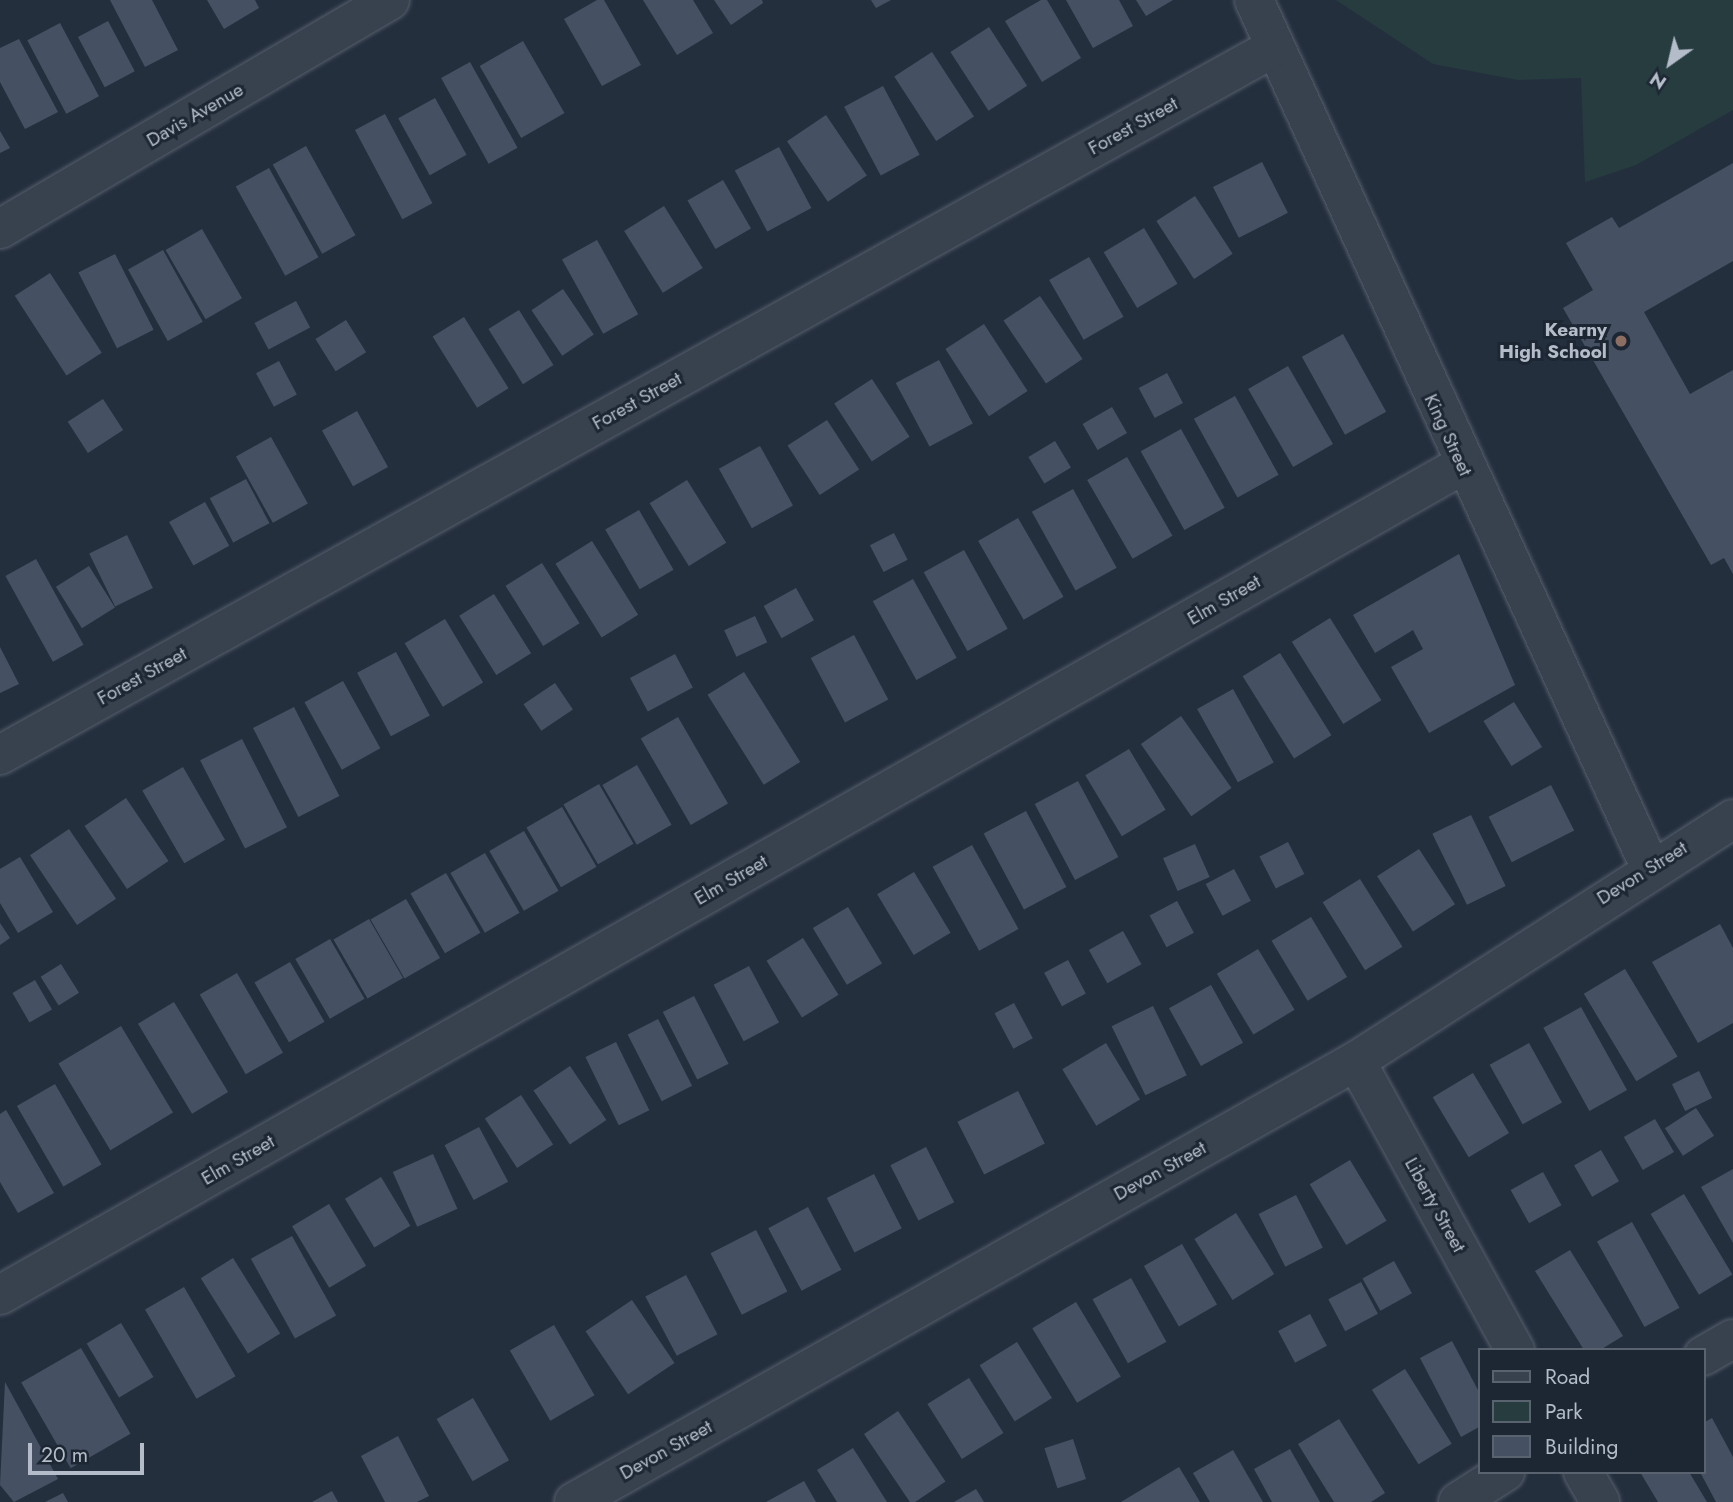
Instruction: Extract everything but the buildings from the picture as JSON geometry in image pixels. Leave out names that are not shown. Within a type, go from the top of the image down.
[{"type":"street","name":"Davis Avenue","points":[[0,229],[390,0]]},
{"type":"street","name":"King Street","points":[[1254,0],[1462,465],[1650,867]]},
{"type":"street","name":"Forest Street","points":[[0,755],[1275,47]]},
{"type":"street","name":"Elm Street","points":[[0,1295],[1462,465]]},
{"type":"street","name":"Devon Street","points":[[574,1502],[1356,1061],[1650,867],[1733,819]]},
{"type":"street","name":"Liberty Street","points":[[1356,1061],[1514,1348]]},
{"type":"street","points":[[1705,1355],[1733,1339]]},
{"type":"street","points":[[1458,1502],[1502,1474]]},
{"type":"street","points":[[1584,1474],[1600,1502]]},
{"type":"green space","points":[[1336,0],[1733,0],[1733,110],[1636,165],[1585,182],[1581,78],[1518,80],[1433,64]]},
{"type":"place","name":"Kearny High School","points":[[1621,341]]}]
